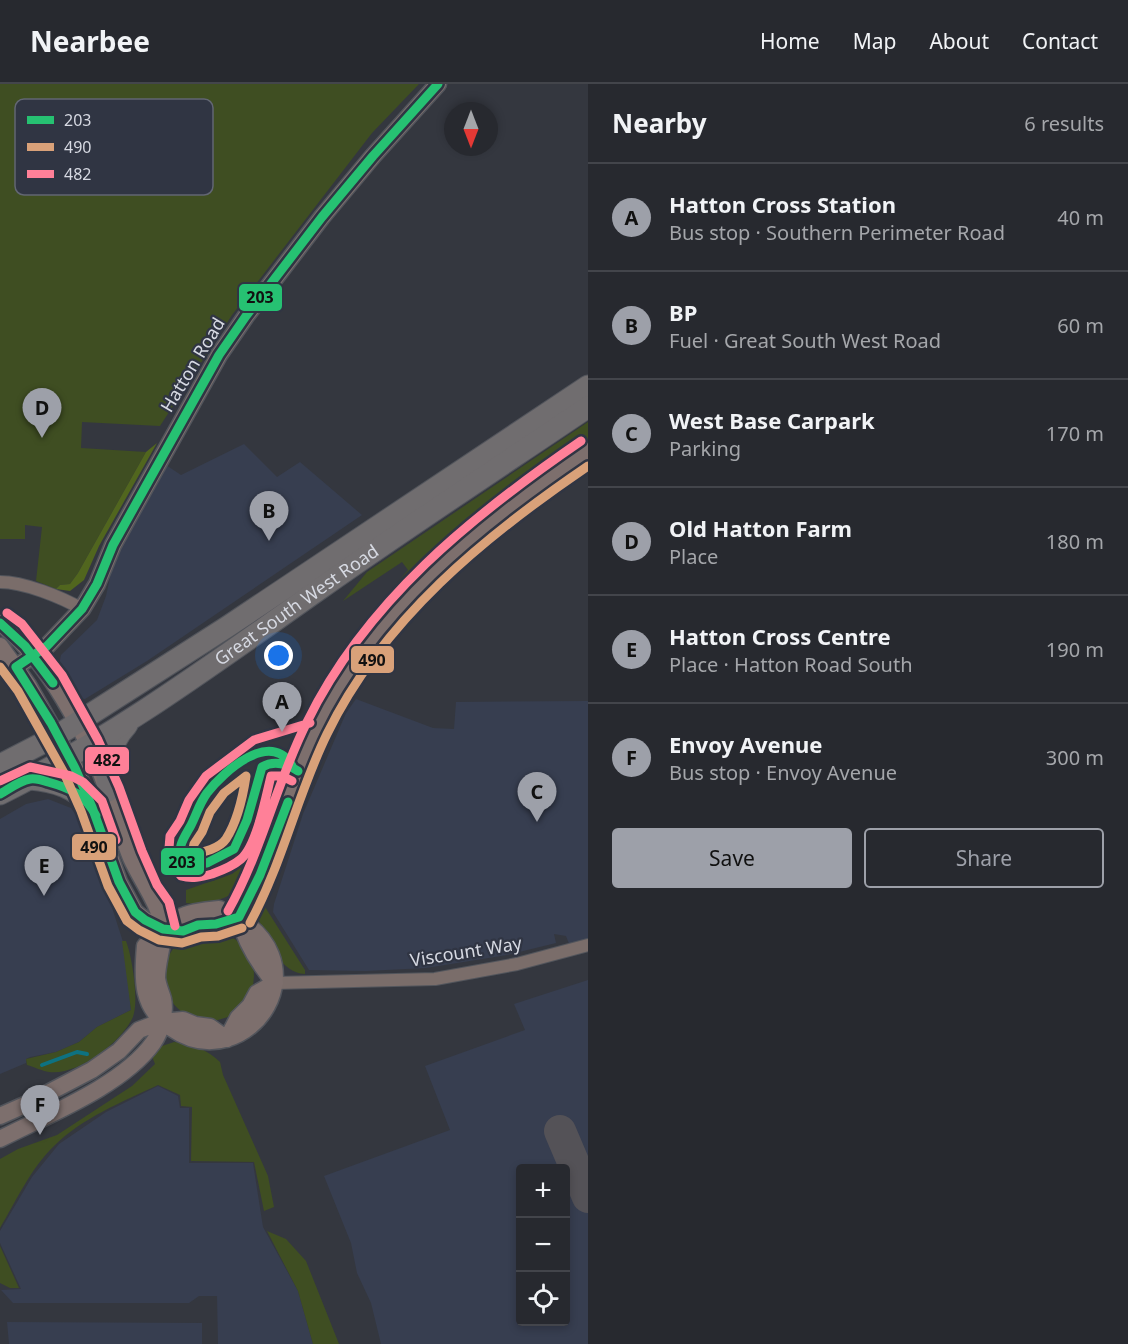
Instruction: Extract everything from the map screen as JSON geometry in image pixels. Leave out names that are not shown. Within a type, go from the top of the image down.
[{"type":"highway","name":"Great South West Road","points":[[0,765],[54,729],[76,724],[357,541],[588,386]]},
{"type":"highway","name":"Great South West Road","points":[[0,794],[30,779],[72,763],[91,752],[132,720],[370,553],[588,407]]},
{"type":"highway","points":[[108,791],[107,774],[112,749],[118,736],[132,720]]},
{"type":"highway","points":[[30,779],[68,788],[84,798],[92,807]]},
{"type":"street","name":"Hatton Road","points":[[16,667],[47,646],[82,609],[97,584],[113,545],[219,355],[322,217],[438,84]]},
{"type":"street","points":[[0,1116],[92,1070],[119,1051],[139,1030],[162,1022],[183,1020],[210,1028],[227,1039],[245,1031],[256,1020],[268,1003],[275,983],[259,964],[252,948],[243,937],[239,917],[268,859],[298,771],[334,696],[378,634],[409,597],[445,560],[530,491],[588,451]]},
{"type":"street","points":[[0,582],[55,596],[82,609]]},
{"type":"street","points":[[0,623],[13,632],[52,682],[91,752],[108,791],[131,856],[147,891],[158,907],[163,929]]},
{"type":"street","points":[[0,646],[16,667],[72,763],[92,807],[115,872],[128,901],[140,916],[163,929],[183,931],[198,925],[216,924],[239,917]]},
{"type":"street","points":[[162,1022],[148,1004],[144,964],[145,946],[163,929]]},
{"type":"street","name":"Viscount Way","points":[[275,983],[435,979],[517,964],[588,945]]},
{"type":"street","points":[[0,1138],[84,1096],[116,1077],[153,1042],[162,1022]]},
{"type":"shaded area","points":[[244,444],[277,477],[300,462],[362,515],[147,661],[85,699],[77,698],[61,671],[59,665],[61,655],[97,620],[106,596],[113,563],[166,465],[181,475]]},
{"type":"shaded area","points":[[356,699],[433,728],[454,729],[456,702],[588,701],[588,944],[571,949],[566,936],[554,934],[556,943],[507,955],[426,968],[366,971],[309,970],[273,912],[274,904],[303,814],[346,713]]},
{"type":"shaded area","points":[[48,799],[71,808],[87,830],[125,948],[131,1010],[97,1027],[79,1042],[56,1052],[30,1057],[26,1059],[26,1063],[0,1074],[0,819],[26,804]]},
{"type":"shaded area","points":[[588,980],[588,1344],[381,1344],[371,1303],[357,1273],[351,1243],[324,1176],[450,1130],[425,1066],[525,1030],[514,1004]]},
{"type":"shaded area","points":[[158,1086],[178,1096],[180,1108],[189,1108],[189,1163],[253,1163],[263,1227],[298,1291],[313,1344],[218,1344],[217,1296],[199,1296],[189,1303],[13,1303],[1,1290],[21,1289],[0,1243],[0,1231],[32,1177],[59,1144],[106,1112]]},
{"type":"shaded area","points":[[7,1322],[202,1323],[202,1344],[9,1344]]},
{"type":"green space","points":[[0,84],[419,84],[372,133],[232,315],[160,426],[82,422],[81,448],[146,452],[70,584],[60,585],[56,589],[36,581],[42,527],[25,525],[25,539],[0,539]]},
{"type":"green space","points":[[588,422],[588,439],[499,500],[435,550],[361,635],[359,628],[408,570],[402,562],[343,601],[367,572]]},
{"type":"green space","points":[[157,443],[99,546],[84,580],[70,591],[56,589],[60,585],[70,584],[78,573],[146,452]]},
{"type":"green space","points":[[276,773],[281,783],[263,843],[252,867],[243,863]]},
{"type":"green space","points":[[244,865],[250,871],[250,879],[237,891],[221,899],[203,903],[186,903],[186,890],[232,874]]},
{"type":"green space","points":[[258,907],[265,907],[305,970],[305,974],[289,968],[277,955],[260,923]]},
{"type":"green space","points":[[209,931],[226,935],[241,944],[250,959],[254,976],[250,993],[241,1008],[226,1017],[209,1021],[192,1017],[177,1008],[168,993],[164,976],[168,959],[177,944],[192,935]]},
{"type":"green space","points":[[122,941],[126,941],[128,948],[135,992],[134,1012],[126,1028],[108,1047],[72,1069],[49,1072],[27,1065],[26,1059],[56,1052],[79,1042],[97,1027],[131,1010]]},
{"type":"green space","points":[[174,1042],[199,1048],[220,1062],[223,1075],[268,1176],[274,1207],[264,1211],[254,1162],[191,1161],[192,1107],[181,1106],[180,1095],[158,1085],[117,1104],[65,1136],[31,1174],[0,1228],[0,1159],[18,1149],[57,1135],[132,1086],[155,1064],[151,1054],[159,1047]]},
{"type":"green space","points":[[267,1231],[286,1239],[306,1261],[339,1344],[313,1344],[298,1291]]},
{"type":"green space","points":[[0,1246],[19,1288],[10,1288],[0,1283]]},
{"type":"waterway","points":[[42,1065],[77,1052],[87,1054]]},
{"type":"taxiway","points":[[560,1131],[588,1197]]},
{"type":"transit line","name":"203","points":[[239,917],[216,924],[198,925],[183,931],[163,929],[135,912],[119,882],[92,807],[75,768],[51,723],[16,667],[47,646],[82,609],[97,584],[113,545],[219,355],[246,316],[322,217],[438,84]]},
{"type":"transit line","name":"482","points":[[228,911],[250,865],[286,769],[307,722],[331,678],[360,637],[391,599],[462,531],[501,499],[581,441]]},
{"type":"transit line","name":"490","points":[[250,923],[272,876],[316,757],[350,692],[377,653],[407,617],[475,551],[588,466]]},
{"type":"transit line","name":"482","points":[[7,613],[22,624],[62,675],[98,740],[119,787],[142,851],[157,885],[169,902],[175,926]]},
{"type":"transit line","name":"203","points":[[0,623],[25,646],[53,683]]},
{"type":"transit line","name":"490","points":[[0,667],[18,691],[64,773],[81,811],[108,886],[127,921],[159,940],[182,943],[201,937],[218,936],[242,928]]},
{"type":"transit line","name":"482","points":[[292,781],[282,776],[271,776],[252,843],[235,864],[212,874],[189,877],[181,876],[168,860],[170,836],[180,821],[189,800],[206,776],[254,740],[310,723]]},
{"type":"transit line","name":"203","points":[[292,766],[283,756],[272,752],[260,752],[248,757],[225,774],[202,801],[182,843],[181,861],[187,865],[207,863],[234,849],[247,820],[262,767],[280,764],[298,771]]},
{"type":"transit line","name":"482","points":[[0,781],[30,767],[71,776],[83,782],[102,801],[116,840]]},
{"type":"transit line","name":"490","points":[[246,776],[239,809],[226,839],[211,850],[192,854],[194,844],[210,812],[224,793],[246,776]]},
{"type":"transit line","name":"203","points":[[0,794],[22,781],[39,779],[76,793],[96,816]]},
{"type":"transit line","name":"203","points":[[239,917],[260,875],[288,802]]},
{"type":"place","name":"Old Hatton Farm","points":[[42,438]]},
{"type":"place","name":"BP","points":[[269,541]]},
{"type":"place","name":"Hatton Cross Station","points":[[282,732]]},
{"type":"place","name":"West Base Carpark","points":[[537,822]]},
{"type":"place","name":"Hatton Cross Centre","points":[[44,896]]},
{"type":"place","name":"Envoy Avenue","points":[[40,1135]]}]
